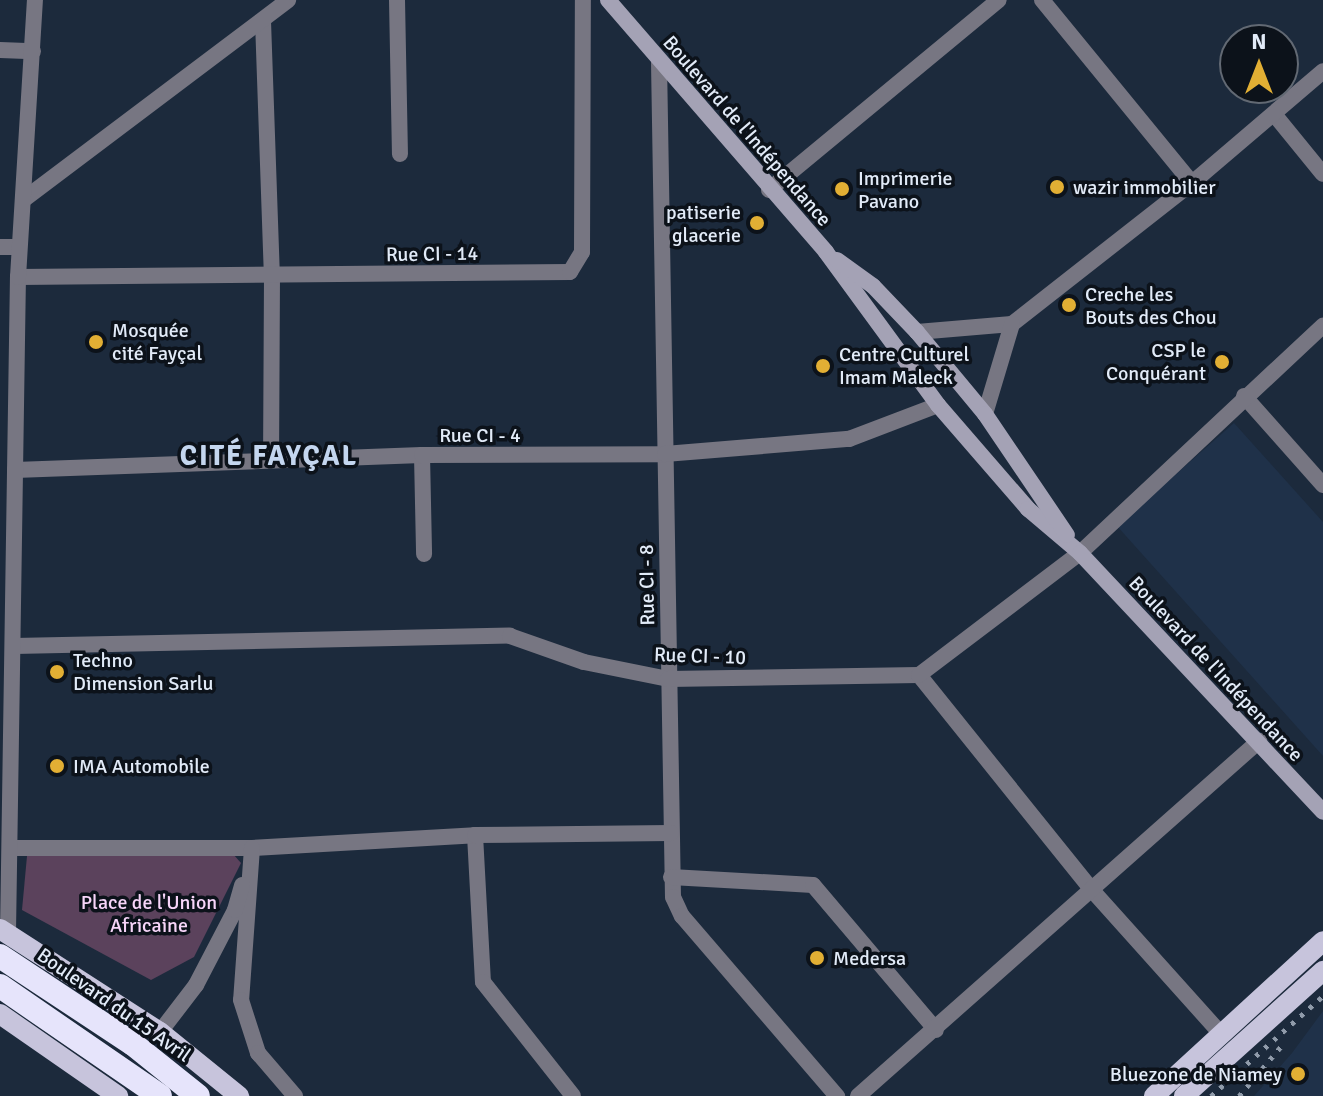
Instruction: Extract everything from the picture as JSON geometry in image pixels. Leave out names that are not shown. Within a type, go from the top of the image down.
[{"type":"highway","name":"Boulevard du 15 Avril","points":[[3,939],[198,1096]]},
{"type":"highway","points":[[0,986],[160,1096]]},
{"type":"main road","name":"Boulevard de l'Indépendance","points":[[608,0],[769,190],[826,252],[938,405],[1028,509],[1080,553],[1323,812]]},
{"type":"main road","name":"Boulevard de l'Indépendance","points":[[826,252],[873,286],[917,332],[985,414],[1080,553]]},
{"type":"main road","name":"Boulevard du 15 Avril","points":[[3,939],[160,1032],[239,1096]]},
{"type":"main road","points":[[1154,1096],[1323,941]]},
{"type":"main road","points":[[1184,1096],[1323,971]]},
{"type":"main road","points":[[0,1014],[118,1096]]},
{"type":"street","points":[[3,939],[12,848],[14,646],[7,613],[15,470],[7,436],[35,0]]},
{"type":"street","points":[[23,200],[288,0]]},
{"type":"street","points":[[397,0],[400,154]]},
{"type":"street","name":"Rue CI - 14","points":[[18,277],[570,272],[582,252],[583,0]]},
{"type":"street","points":[[769,190],[999,0]]},
{"type":"street","points":[[1042,0],[1192,183]]},
{"type":"street","points":[[263,21],[272,276],[271,460]]},
{"type":"street","points":[[0,50],[33,51]]},
{"type":"street","name":"Rue CI - 8","points":[[659,62],[671,877],[682,916],[837,1096]]},
{"type":"street","points":[[917,332],[1012,324],[1192,183],[1323,71]]},
{"type":"street","points":[[1274,114],[1323,174]]},
{"type":"street","points":[[0,247],[19,247]]},
{"type":"street","points":[[985,414],[1012,324]]},
{"type":"street","points":[[1222,1035],[1091,889],[919,675],[1080,553],[1244,396],[1323,326]]},
{"type":"street","points":[[1244,396],[1323,485]]},
{"type":"street","name":"Rue CI - 4","points":[[15,470],[422,455],[665,454],[849,439],[938,405]]},
{"type":"street","points":[[422,455],[424,554]]},
{"type":"street","name":"Rue CI - 10","points":[[14,646],[510,636],[584,662],[668,679],[919,675]]},
{"type":"street","points":[[858,1096],[1259,741]]},
{"type":"street","points":[[0,775],[13,754]]},
{"type":"street","points":[[12,848],[252,848],[475,835],[671,833]]},
{"type":"street","points":[[475,835],[483,982],[573,1096]]},
{"type":"street","points":[[160,1032],[196,985],[235,910],[252,848]]},
{"type":"street","points":[[252,848],[241,1000],[258,1053],[295,1096]]},
{"type":"street","points":[[671,877],[813,885],[936,1030]]},
{"type":"shaded area","points":[[1234,423],[1323,522],[1323,756],[1117,526]]},
{"type":"shaded area","name":"Bluezone de Niamey","points":[[1323,1011],[1323,1096],[1254,1096],[1292,1053]]},
{"type":"green space","name":"Place de l'Union Africaine","points":[[233,854],[241,863],[194,957],[151,980],[22,910],[27,856]]},
{"type":"railway","points":[[1211,1096],[1323,996]]},
{"type":"railway","points":[[1239,1096],[1284,1043]]},
{"type":"place","name":"wazir immobilier","points":[[1057,187]]},
{"type":"place","name":"Imprimerie Pavano","points":[[842,189]]},
{"type":"place","name":"patiserie glacerie","points":[[757,223]]},
{"type":"place","name":"Creche les Bouts des Chou","points":[[1069,305]]},
{"type":"place","name":"Mosquée cité Fayçal","points":[[96,342]]},
{"type":"place","name":"CSP le Conquérant","points":[[1222,362]]},
{"type":"place","name":"Centre Culturel Imam Maleck","points":[[823,366]]},
{"type":"place","name":"Techno Dimension Sarlu","points":[[57,672]]},
{"type":"place","name":"IMA Automobile","points":[[57,766]]},
{"type":"place","name":"Medersa","points":[[817,958]]},
{"type":"place","name":"Bluezone de Niamey","points":[[1298,1074]]},
{"type":"district","name":"CITÉ FAYÇAL","points":[[269,456]]}]
